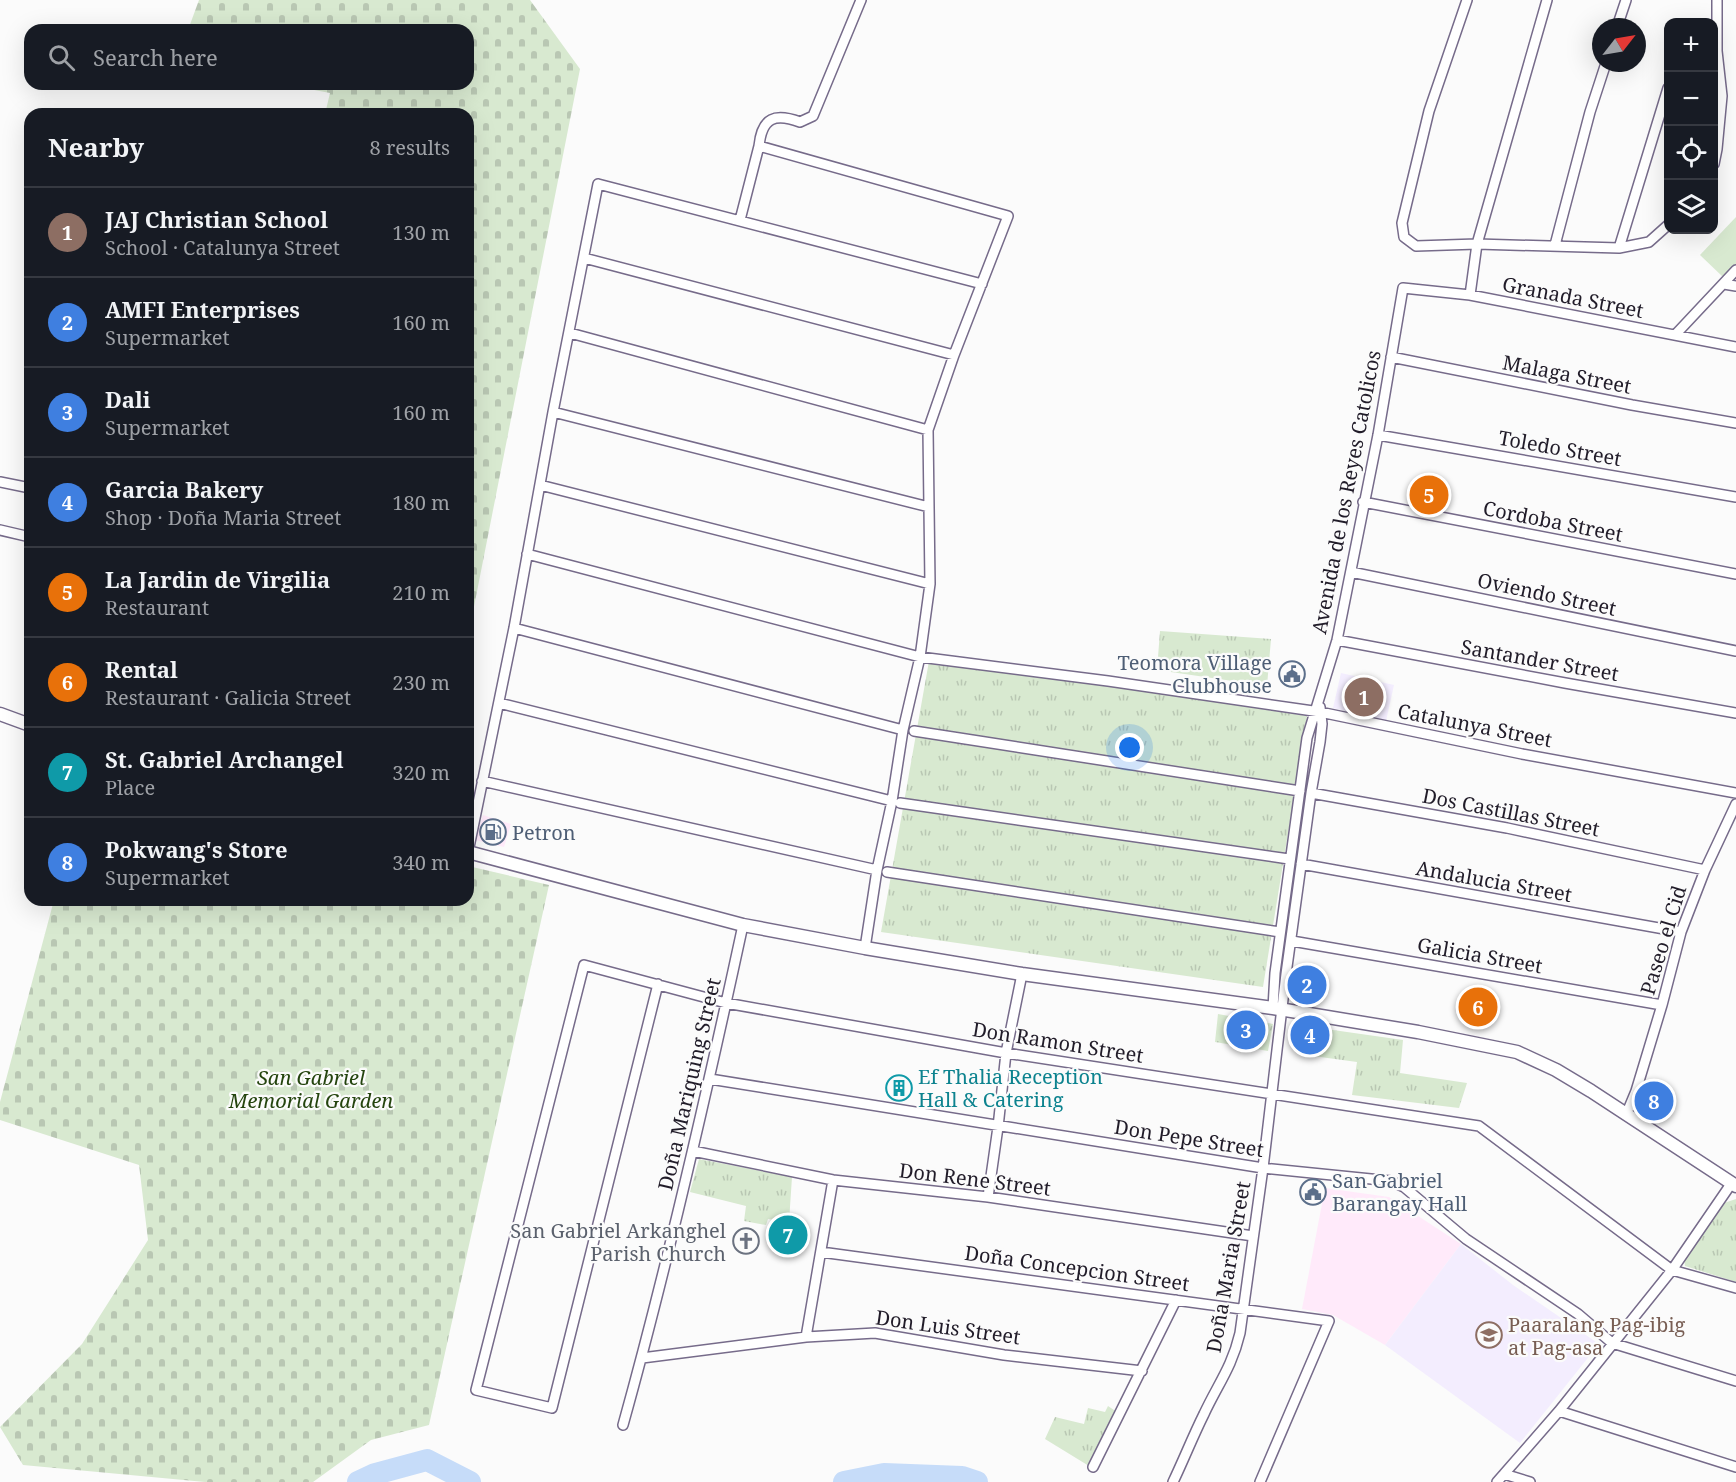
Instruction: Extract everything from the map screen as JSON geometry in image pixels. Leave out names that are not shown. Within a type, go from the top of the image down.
[{"type":"street","points":[[740,220],[765,127],[777,116],[800,122],[813,116],[861,0]]},
{"type":"street","points":[[1467,0],[1429,111],[1402,223],[1404,237],[1416,246],[1477,244],[1619,248],[1649,242],[1664,229]]},
{"type":"street","points":[[1470,295],[1477,244],[1546,0]]},
{"type":"street","points":[[1620,18],[1626,0]]},
{"type":"street","points":[[1716,18],[1717,0]]},
{"type":"street","points":[[1718,70],[1722,96],[1718,138]]},
{"type":"street","points":[[1555,245],[1590,111],[1603,72]]},
{"type":"street","points":[[1619,248],[1664,101]]},
{"type":"street","points":[[759,146],[1008,216],[954,355],[928,430],[930,584],[920,657],[903,730],[896,802],[877,870],[865,948]]},
{"type":"street","points":[[474,822],[500,703],[553,412],[598,184],[982,284]]},
{"type":"street","points":[[584,258],[954,355]]},
{"type":"street","points":[[1675,335],[1736,270]]},
{"type":"street","points":[[1724,284],[1736,286]]},
{"type":"street","name":"Granada Street","points":[[1403,288],[1470,295],[1736,347]]},
{"type":"street","name":"Avenida de los Reyes Catolicos","points":[[1278,1009],[1292,941],[1301,864],[1320,742],[1319,701],[1337,640],[1351,572],[1378,435],[1403,288]]},
{"type":"street","points":[[570,333],[928,430]]},
{"type":"street","name":"Malaga Street","points":[[1391,357],[1632,405],[1736,423]]},
{"type":"street","points":[[553,412],[929,507]]},
{"type":"street","name":"Toledo Street","points":[[1378,435],[1736,497]]},
{"type":"street","points":[[0,482],[24,487]]},
{"type":"street","points":[[540,485],[930,584]]},
{"type":"street","name":"Cordoba Street","points":[[1363,502],[1736,574]]},
{"type":"street","points":[[0,530],[24,536]]},
{"type":"street","name":"Catalunya Street","points":[[527,554],[920,657],[1318,711],[1522,754],[1736,793]]},
{"type":"street","name":"Oviendo Street","points":[[1351,572],[1736,651]]},
{"type":"street","points":[[514,628],[903,730]]},
{"type":"street","name":"Santander Street","points":[[1337,640],[1736,713]]},
{"type":"street","points":[[500,703],[896,802],[1289,859]]},
{"type":"street","name":"Avenida de los Reyes Catolicos","points":[[1278,1009],[1275,973],[1289,859],[1307,738],[1318,711]]},
{"type":"street","points":[[0,714],[24,723]]},
{"type":"street","points":[[914,731],[1300,791]]},
{"type":"street","points":[[482,781],[877,870]]},
{"type":"street","name":"Dos Castillas Street","points":[[1311,793],[1507,828],[1705,870]]},
{"type":"street","name":"Paseo el Cid","points":[[1626,1115],[1636,1091],[1662,1005],[1681,932],[1705,870],[1736,804]]},
{"type":"street","points":[[474,854],[743,925],[1022,974],[1278,1009],[1418,1032],[1517,1052],[1556,1070],[1733,1185],[1672,1270],[1559,1411],[1501,1478]]},
{"type":"street","name":"Andalucia Street","points":[[1301,864],[1681,932]]},
{"type":"street","points":[[887,872],[1281,932]]},
{"type":"street","name":"Doña Mariquing Street","points":[[623,1425],[642,1358],[693,1151],[743,925]]},
{"type":"street","name":"Galicia Street","points":[[1292,941],[1662,1005]]},
{"type":"street","name":"Don Ramon Street","points":[[658,984],[552,1408],[476,1390],[584,965],[658,984],[726,1003],[1006,1053],[1479,1126],[1672,1270]]},
{"type":"street","points":[[988,1197],[1006,1053],[1022,974]]},
{"type":"street","name":"Doña Maria Street","points":[[1173,1482],[1235,1353],[1263,1168],[1272,1094],[1278,1009]]},
{"type":"street","name":"Don Pepe Street","points":[[710,1080],[1263,1168],[1391,1181],[1404,1186],[1466,1239],[1578,1314],[1612,1343]]},
{"type":"street","name":"Don Rene Street","points":[[693,1151],[833,1180],[988,1197],[1253,1236]]},
{"type":"street","points":[[806,1337],[833,1180]]},
{"type":"street","name":"Doña Concepcion Street","points":[[821,1252],[1329,1322],[1260,1482]]},
{"type":"street","points":[[1672,1270],[1736,1288]]},
{"type":"street","points":[[1093,1467],[1176,1300]]},
{"type":"street","name":"Don Luis Street","points":[[642,1358],[806,1337],[861,1333],[888,1334],[1004,1354],[1142,1371]]},
{"type":"street","points":[[1612,1343],[1736,1381]]},
{"type":"street","points":[[1559,1411],[1736,1467]]},
{"type":"street","points":[[1501,1478],[1530,1482]]},
{"type":"shaded area","points":[[1341,673],[1394,685],[1386,721],[1333,708]]},
{"type":"shaded area","name":"Petron","points":[[483,815],[511,824],[504,847],[475,840]]},
{"type":"shaded area","points":[[1325,1188],[1389,1197],[1461,1244],[1385,1345],[1333,1315],[1302,1309]]},
{"type":"shaded area","name":"Paaralang Pag-ibig at Pag-asa","points":[[1461,1244],[1513,1285],[1599,1344],[1520,1443],[1385,1345]]},
{"type":"green space","points":[[199,0],[530,0],[580,69],[474,607],[474,108],[326,108],[330,93],[314,90],[474,90],[474,24],[190,24]]},
{"type":"green space","points":[[1736,217],[1736,264],[1723,277],[1700,255]]},
{"type":"green space","points":[[1160,631],[1271,639],[1267,686],[1157,670]]},
{"type":"green space","points":[[929,661],[1307,716],[1263,987],[881,932]]},
{"type":"green space","name":"San Gabriel Memorial Garden","points":[[474,867],[549,885],[429,1425],[371,1440],[313,1482],[205,1482],[23,1465],[0,1427],[82,1344],[148,1240],[139,1165],[0,1120],[0,1102],[52,906],[474,906]]},
{"type":"green space","points":[[1218,1014],[1273,1024],[1268,1051],[1215,1042]]},
{"type":"green space","points":[[1319,1028],[1403,1040],[1400,1073],[1467,1083],[1459,1108],[1352,1095],[1357,1062],[1313,1056]]},
{"type":"green space","points":[[699,1159],[792,1177],[789,1222],[768,1219],[766,1225],[744,1221],[746,1206],[690,1192]]},
{"type":"green space","points":[[1736,1199],[1736,1282],[1685,1266],[1684,1259],[1724,1203]]},
{"type":"green space","points":[[1108,1406],[1117,1412],[1089,1466],[1045,1439],[1055,1417],[1084,1424],[1088,1408],[1105,1412]]},
{"type":"waterway","points":[[358,1482],[375,1474],[427,1460],[470,1482]]},
{"type":"waterway","points":[[844,1482],[884,1474],[962,1477],[977,1482]]},
{"type":"place","name":"La Jardin de Virgilia","points":[[1429,495]]},
{"type":"place","name":"Teomora Village Clubhouse","points":[[1292,674]]},
{"type":"place","name":"JAJ Christian School","points":[[1364,697]]},
{"type":"place","name":"Petron","points":[[493,832]]},
{"type":"place","name":"AMFI Enterprises","points":[[1307,985]]},
{"type":"place","name":"Rental","points":[[1478,1007]]},
{"type":"place","name":"Dali","points":[[1246,1030]]},
{"type":"place","name":"Garcia Bakery","points":[[1310,1035]]},
{"type":"place","name":"Ef Thalia Reception Hall & Catering","points":[[899,1088]]},
{"type":"place","name":"Pokwang's Store","points":[[1654,1101]]},
{"type":"place","name":"San Gabriel Barangay Hall","points":[[1313,1192]]},
{"type":"place","name":"St. Gabriel Archangel","points":[[788,1235]]},
{"type":"place","name":"San Gabriel Arkanghel Parish Church","points":[[746,1241]]},
{"type":"place","name":"Paaralang Pag-ibig at Pag-asa","points":[[1489,1335]]}]
